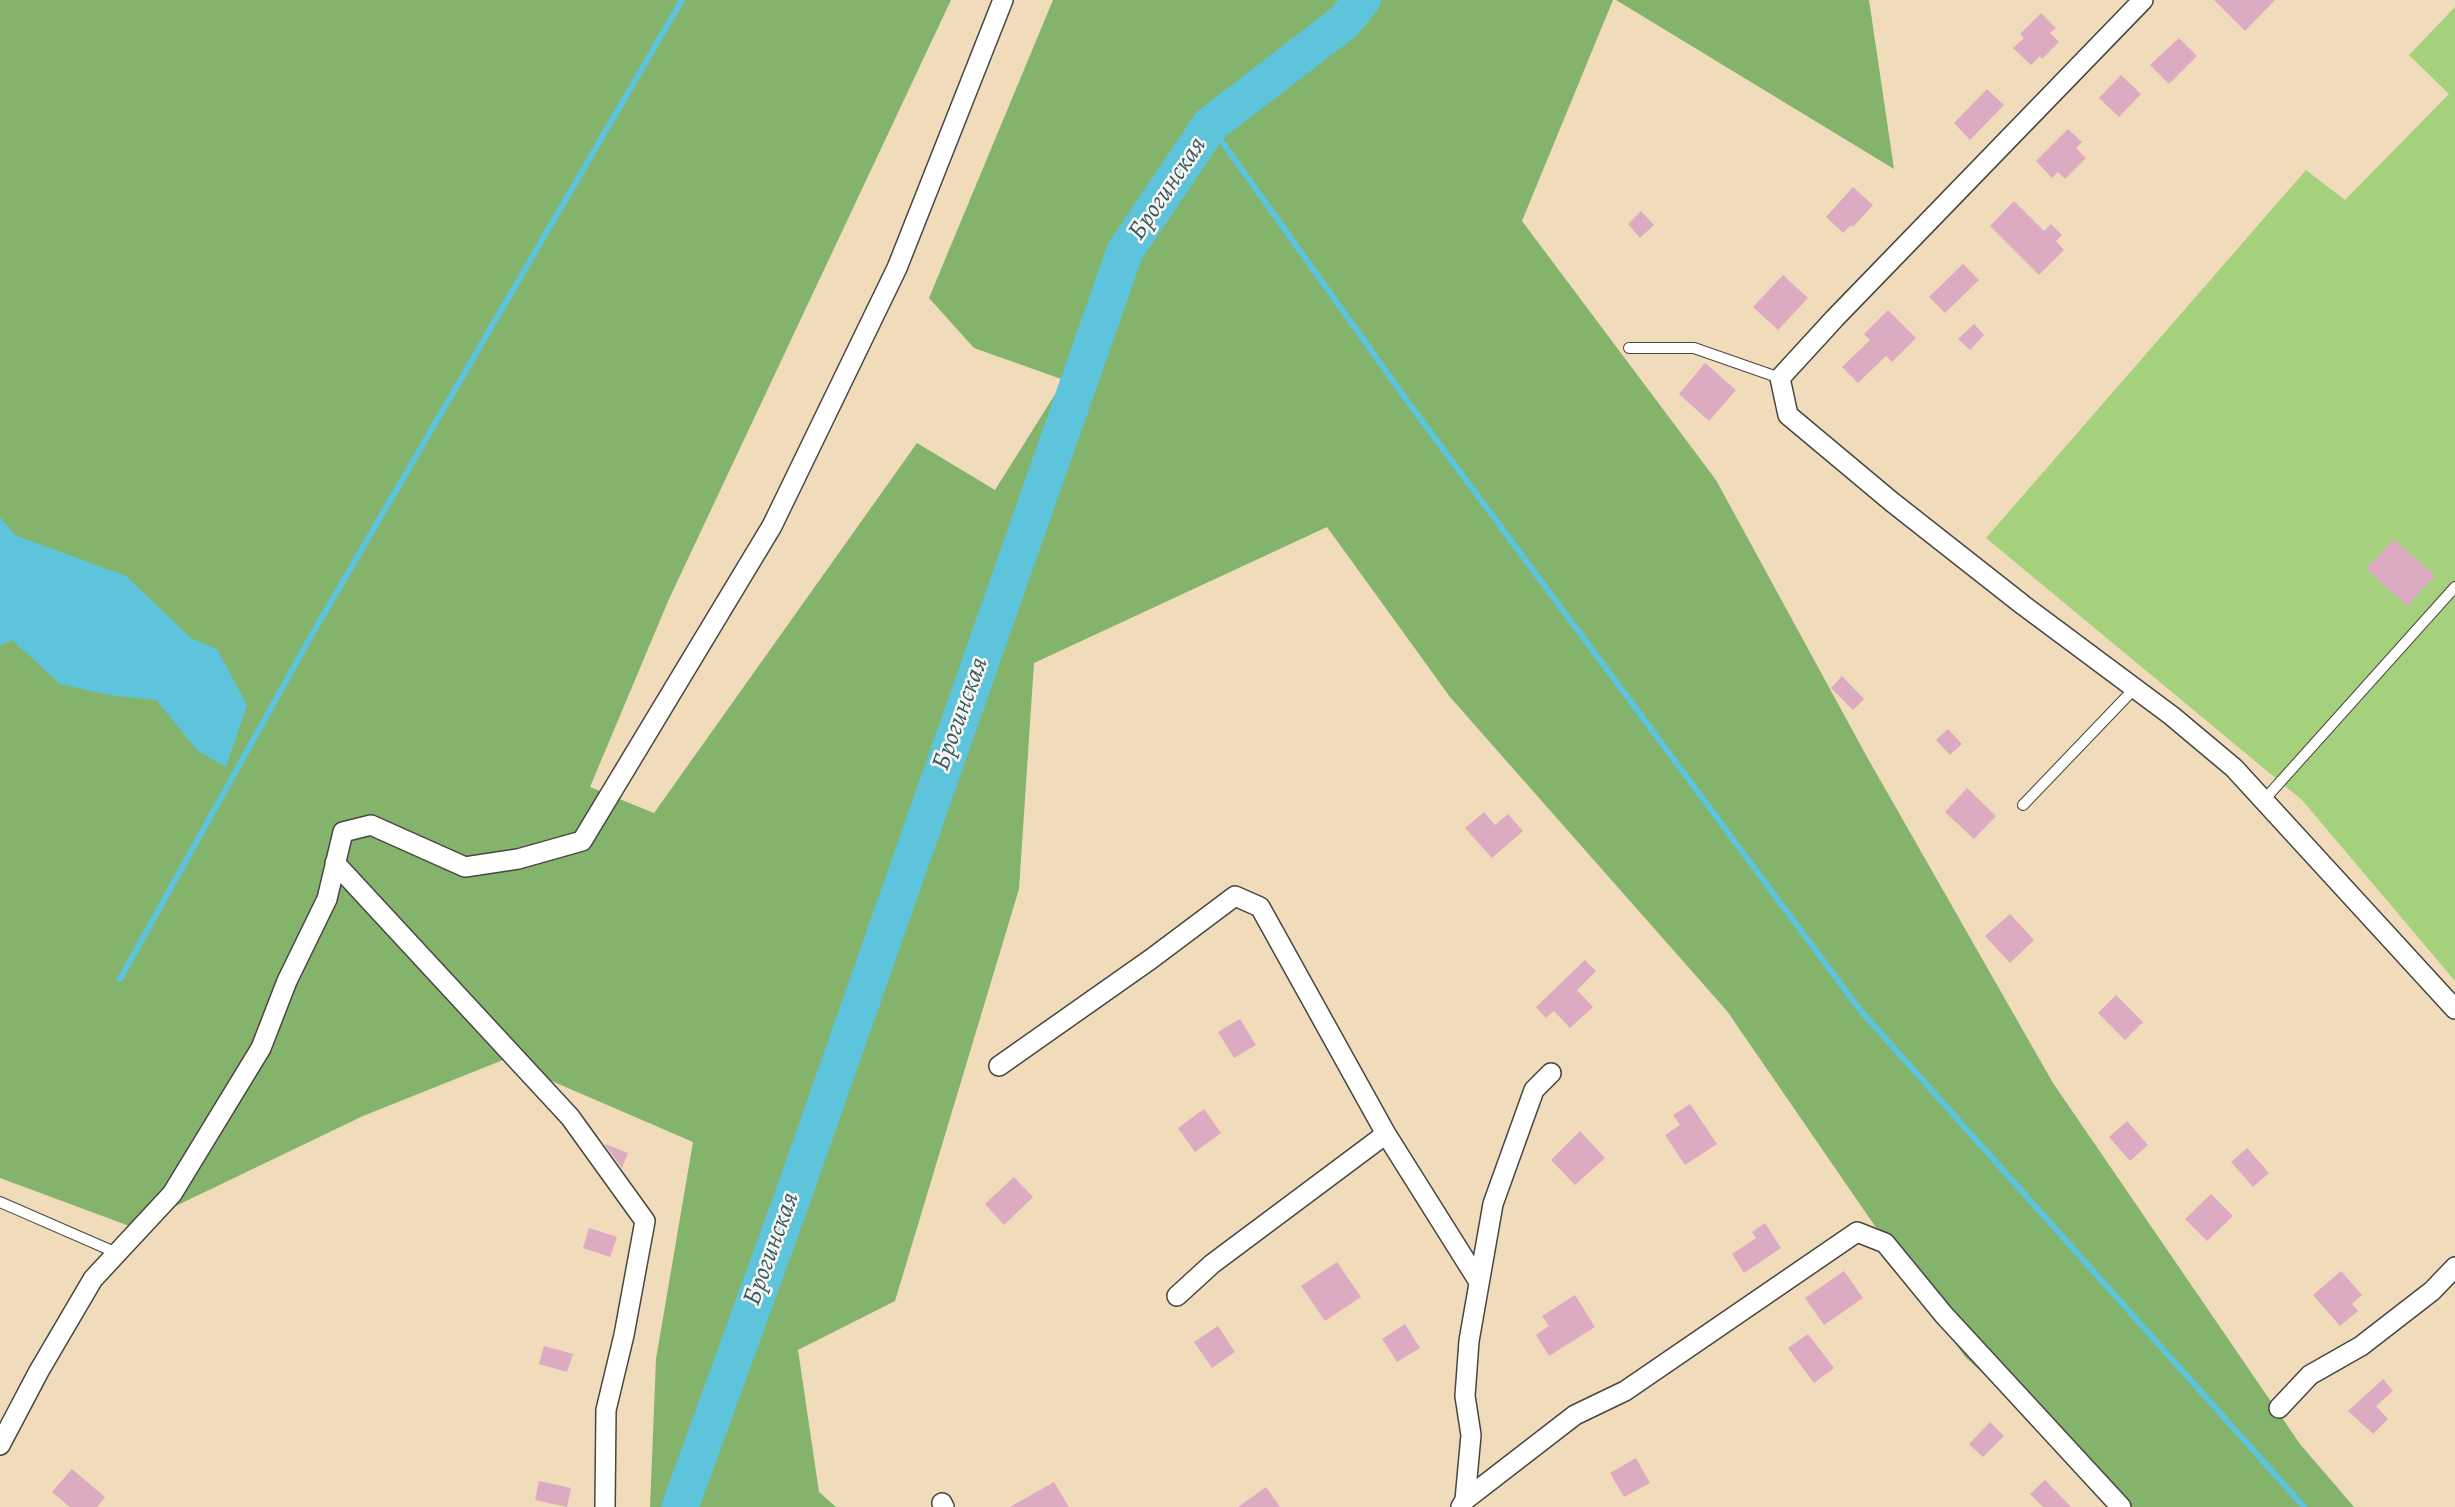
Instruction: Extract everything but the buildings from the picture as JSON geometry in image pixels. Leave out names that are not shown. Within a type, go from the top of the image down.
[{"type":"street","points":[[0,1445],[39,1371],[93,1279],[172,1194],[261,1048],[287,981],[327,899],[343,832],[371,825],[465,867],[518,859],[582,841],[772,526],[897,268],[1003,0]]},
{"type":"street","points":[[2143,0],[1780,378],[1788,415],[1902,511],[2172,716],[2234,768],[2455,1009]]},
{"type":"street","points":[[335,863],[570,1117],[645,1221],[624,1335],[606,1410],[605,1507]]},
{"type":"street","points":[[999,1066],[1235,896],[1261,907],[1386,1134],[1479,1282]]},
{"type":"street","points":[[1463,1503],[1471,1435],[1465,1396],[1469,1341],[1493,1204],[1534,1090],[1551,1073]]},
{"type":"street","points":[[1177,1296],[1212,1264],[1386,1134]]},
{"type":"street","points":[[1463,1503],[1575,1415],[1625,1391],[1857,1232],[1885,1243],[1944,1315],[2122,1507]]},
{"type":"street","points":[[2279,1408],[2310,1375],[2361,1346],[2432,1292],[2455,1267]]},
{"type":"lane","points":[[1629,348],[1694,348],[1780,378]]},
{"type":"lane","points":[[2263,800],[2455,587]]},
{"type":"lane","points":[[2023,805],[2135,688]]},
{"type":"lane","points":[[0,1202],[117,1253]]},
{"type":"green space","points":[[0,0],[951,0],[669,599],[590,787],[654,813],[917,443],[995,490],[1064,380],[974,348],[929,298],[1053,0],[1613,0],[1522,221],[1716,480],[1867,757],[2053,1083],[2300,1444],[2354,1507],[2131,1507],[1965,1357],[1727,1011],[1450,697],[1327,527],[1034,663],[1019,889],[895,1301],[798,1350],[819,1492],[836,1507],[650,1507],[656,1359],[693,1142],[503,1060],[363,1116],[132,1227],[0,1178]]},
{"type":"green space","points":[[1616,0],[1869,0],[1894,169]]},
{"type":"green space","points":[[2455,7],[2455,981],[2302,800],[1986,538],[2306,170],[2345,200],[2449,94],[2409,55]]},
{"type":"water","points":[[0,517],[15,535],[126,576],[191,638],[217,649],[247,705],[226,767],[198,751],[156,700],[109,695],[60,684],[12,640],[0,646]]},
{"type":"waterway","points":[[120,979],[310,638],[682,0]]},
{"type":"waterway","name":"Брогинская","points":[[680,1507],[792,1199],[1125,251],[1210,125],[1344,22],[1362,0]]},
{"type":"waterway","points":[[1210,125],[1408,402],[1860,1010],[2304,1507]]}]
